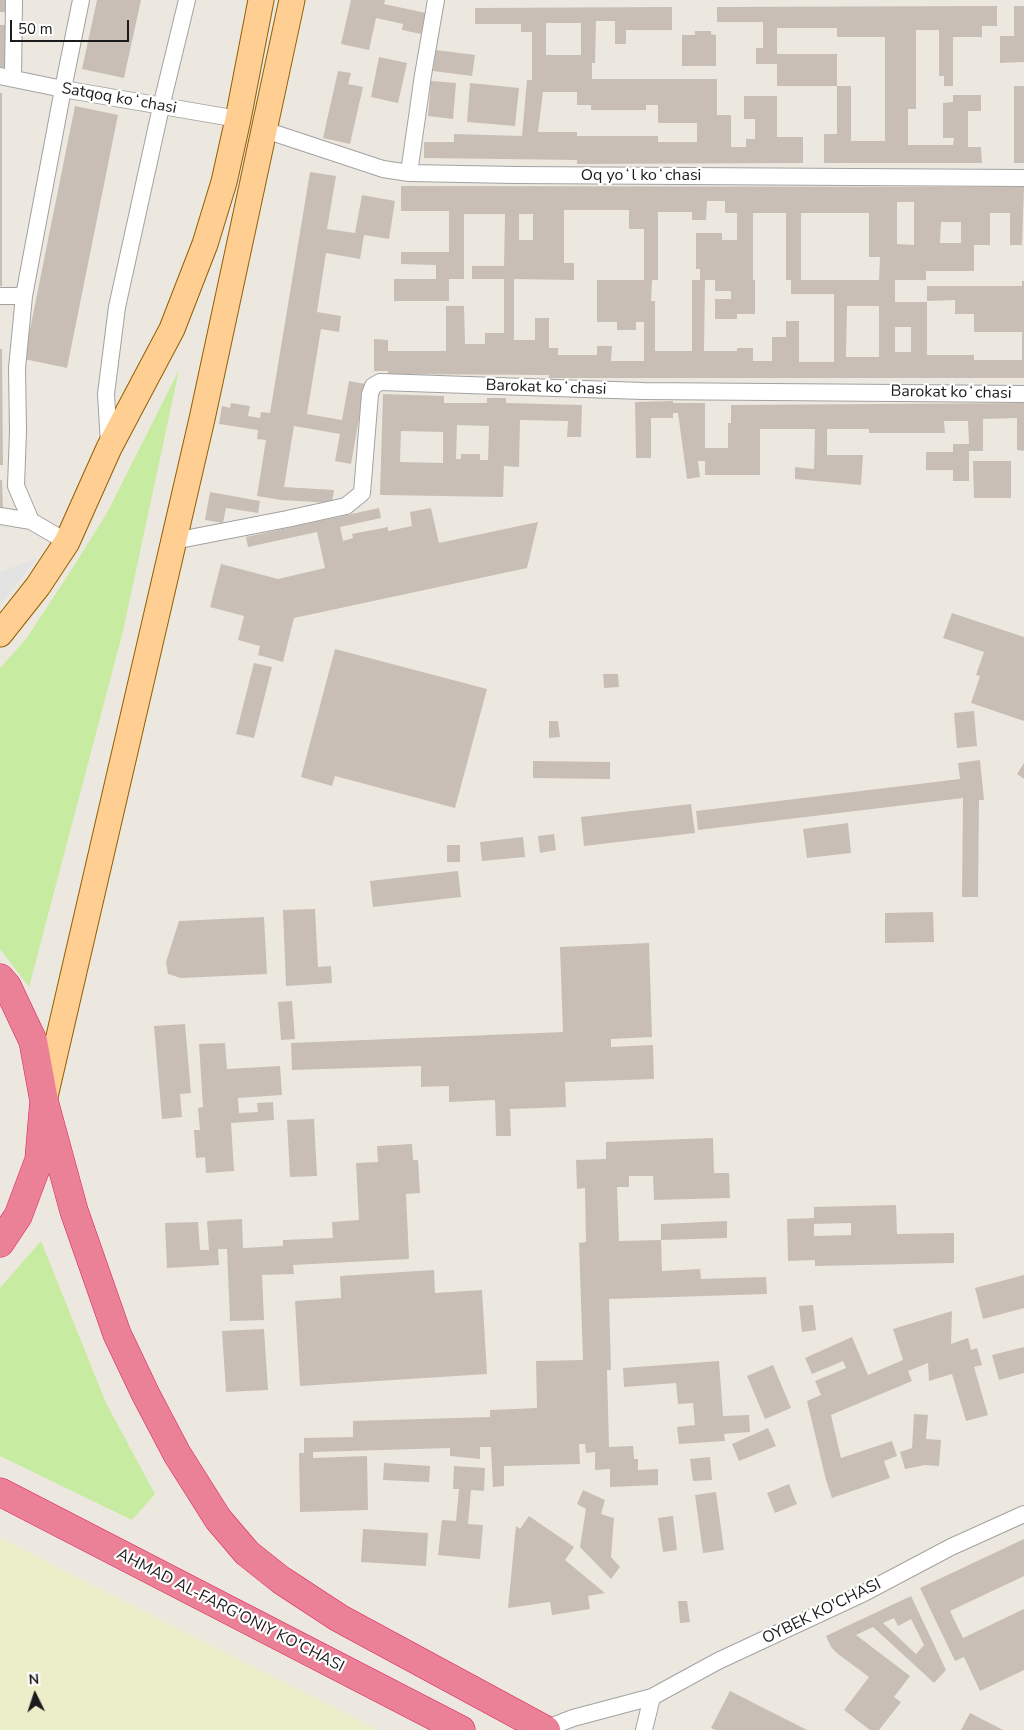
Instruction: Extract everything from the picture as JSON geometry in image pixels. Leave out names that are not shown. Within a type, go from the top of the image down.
[{"type":"highway","points":[[0,978],[7,986],[33,1041],[44,1101],[74,1211],[117,1334],[146,1396],[177,1454],[218,1519],[247,1553],[281,1580],[331,1613],[546,1730]]},
{"type":"highway","points":[[0,1243],[18,1216],[39,1160],[44,1101]]},
{"type":"highway","name":"AHMAD AL-FARG'ONIY KO'CHASI","points":[[0,1492],[461,1730]]},
{"type":"main road","points":[[0,634],[38,586],[68,542],[109,448],[172,329],[205,244],[224,182],[261,0]]},
{"type":"main road","points":[[44,1101],[174,541],[292,0]]},
{"type":"street","points":[[6,77],[14,0]]},
{"type":"street","points":[[31,521],[16,486],[18,432],[17,368],[24,296],[81,0]]},
{"type":"street","points":[[109,448],[106,394],[117,308],[161,107],[187,0]]},
{"type":"street","points":[[409,173],[421,85],[436,0]]},
{"type":"street","name":"Satqoq koʻchasi","points":[[6,77],[161,107],[238,119]]},
{"type":"street","name":"Oq yoʻl koʻchasi","points":[[265,130],[383,169],[409,173],[1024,178]]},
{"type":"street","points":[[0,296],[24,296]]},
{"type":"street","name":"Barokat koʻchasi","points":[[174,541],[346,506],[362,493],[370,394],[373,386],[380,382],[643,391],[1024,394]]},
{"type":"street","points":[[0,516],[31,521],[68,542]]},
{"type":"street","name":"OYBEK KO'CHASI","points":[[546,1730],[573,1718],[652,1697],[718,1661],[864,1593],[951,1547],[1024,1514]]},
{"type":"street","points":[[644,1730],[652,1697]]},
{"type":"green space","points":[[179,370],[123,631],[29,987],[0,949],[0,668],[26,639],[107,513]]},
{"type":"green space","points":[[41,1241],[106,1403],[155,1494],[132,1520],[0,1456],[0,1288]]},
{"type":"green space","points":[[0,1538],[378,1730],[0,1730]]},
{"type":"shaded area","points":[[37,558],[0,605],[0,572]]},
{"type":"building","points":[[0,0],[5,0],[5,12],[0,12]]},
{"type":"building","points":[[97,0],[141,0],[124,78],[82,69]]},
{"type":"building","points":[[351,0],[385,0],[384,4],[426,13],[421,34],[402,30],[403,24],[376,18],[369,50],[341,44]]},
{"type":"building","points":[[997,6],[997,26],[982,26],[982,37],[953,37],[953,86],[944,86],[944,76],[939,76],[939,30],[916,30],[916,109],[908,109],[908,145],[953,145],[954,138],[943,138],[943,103],[953,102],[953,95],[981,95],[981,111],[968,111],[968,147],[981,147],[982,163],[824,163],[824,134],[837,134],[837,86],[777,86],[777,64],[756,64],[756,48],[763,48],[763,22],[717,22],[717,7]],"holes":[[[777,28],[837,28],[837,37],[885,37],[885,141],[851,141],[851,86],[837,86],[837,54],[777,54]]]},
{"type":"building","points":[[1014,6],[1024,6],[1024,62],[1000,63],[1000,36],[1014,36]]},
{"type":"building","points":[[672,7],[672,30],[626,30],[626,44],[615,44],[615,21],[596,21],[595,63],[592,63],[592,79],[717,79],[717,115],[731,115],[731,147],[746,147],[746,139],[755,139],[755,119],[744,119],[744,96],[777,96],[777,137],[803,137],[803,163],[577,164],[577,160],[424,158],[424,142],[454,142],[454,134],[522,136],[527,80],[532,80],[532,32],[521,32],[521,24],[475,24],[475,8]],"holes":[[[546,23],[581,23],[581,55],[546,55]],[[543,92],[577,92],[577,105],[591,105],[591,110],[646,110],[646,105],[658,105],[658,123],[697,123],[697,142],[658,142],[658,136],[577,136],[577,132],[538,132]]]},
{"type":"building","points":[[0,25],[6,25],[5,67],[0,67]]},
{"type":"building","points":[[695,31],[711,31],[711,34],[716,35],[716,66],[682,66],[682,35],[695,35]]},
{"type":"building","points":[[436,50],[475,55],[472,76],[433,71]]},
{"type":"building","points":[[379,57],[407,63],[398,103],[371,97]]},
{"type":"building","points":[[338,71],[351,73],[348,84],[363,87],[350,144],[323,138]]},
{"type":"building","points":[[431,81],[456,83],[453,119],[428,116]]},
{"type":"building","points":[[470,83],[519,88],[515,126],[467,122]]},
{"type":"building","points":[[1014,86],[1024,86],[1024,163],[1014,163]]},
{"type":"building","points":[[0,93],[2,93],[2,286],[0,286]]},
{"type":"building","points":[[75,106],[118,115],[67,368],[24,359]]},
{"type":"building","points":[[310,172],[336,176],[327,229],[355,233],[362,195],[395,201],[389,239],[364,235],[360,259],[326,253],[317,312],[341,316],[339,332],[321,329],[307,414],[342,420],[349,381],[365,384],[351,464],[335,461],[340,434],[294,426],[284,487],[334,490],[332,503],[281,500],[257,496],[266,440],[257,439],[258,430],[219,424],[222,406],[230,408],[231,403],[250,406],[248,416],[260,418],[261,412],[270,413]]},
{"type":"building","points":[[401,186],[1024,187],[1022,245],[1010,245],[1010,213],[990,213],[990,245],[974,245],[974,271],[926,271],[926,280],[895,280],[895,302],[927,302],[927,355],[974,355],[974,360],[1022,360],[1022,332],[974,332],[974,314],[955,314],[955,300],[927,301],[927,286],[1022,286],[1022,281],[1024,281],[1024,378],[549,378],[549,375],[388,374],[388,371],[374,371],[374,339],[388,340],[388,351],[446,351],[446,306],[464,306],[465,344],[485,344],[485,333],[504,333],[504,279],[472,279],[472,266],[504,266],[505,214],[464,214],[464,279],[449,279],[449,301],[394,301],[394,279],[436,279],[436,265],[401,264],[401,252],[449,252],[449,211],[401,211]],"holes":[[[707,201],[725,201],[725,213],[737,213],[737,240],[722,240],[722,233],[696,233],[696,269],[700,269],[700,280],[692,280],[692,351],[655,351],[655,301],[651,301],[652,280],[658,280],[658,212],[692,212],[692,220],[706,220]],[[897,202],[914,202],[914,245],[897,244]],[[564,210],[629,210],[629,229],[644,229],[644,280],[597,280],[597,322],[617,322],[617,330],[636,330],[636,322],[644,322],[644,361],[611,361],[612,346],[597,346],[597,355],[558,355],[558,348],[549,348],[549,318],[535,318],[535,340],[514,340],[514,279],[574,280],[574,263],[564,263]],[[753,213],[786,213],[786,280],[791,280],[791,294],[834,294],[834,362],[799,362],[799,321],[786,321],[786,337],[772,337],[772,361],[753,361],[753,348],[737,348],[737,351],[704,351],[705,280],[715,280],[715,291],[731,291],[731,299],[715,299],[715,319],[737,319],[737,314],[755,314],[755,280],[753,280]],[[801,213],[869,213],[869,257],[880,257],[879,280],[801,280]],[[519,214],[533,214],[533,240],[519,240]],[[941,222],[961,222],[961,243],[940,243]],[[847,306],[879,306],[879,357],[846,357]],[[895,327],[911,327],[911,352],[895,352]]]},
{"type":"building","points":[[0,349],[2,349],[3,465],[0,465]]},
{"type":"building","points":[[383,394],[444,396],[444,403],[487,403],[487,398],[506,398],[506,403],[582,405],[581,437],[567,437],[568,421],[520,420],[519,467],[504,466],[503,497],[380,495]],"holes":[[[457,425],[489,426],[488,460],[480,460],[480,454],[461,454],[461,459],[456,459]],[[401,431],[443,432],[443,463],[400,462]]]},
{"type":"building","points":[[673,401],[673,403],[705,403],[705,448],[728,448],[728,423],[731,423],[731,405],[1024,403],[1024,451],[1017,450],[1017,418],[983,419],[983,451],[969,451],[969,481],[953,481],[953,470],[926,470],[926,452],[953,452],[953,444],[969,444],[968,421],[944,421],[945,433],[869,433],[869,429],[827,429],[827,455],[863,455],[861,485],[795,479],[795,467],[814,469],[815,429],[760,429],[760,475],[705,475],[705,461],[698,461],[700,477],[687,479],[678,413],[673,413],[673,418],[651,418],[651,458],[636,458],[635,402]]},
{"type":"building","points":[[973,461],[1011,461],[1011,498],[974,498]]},
{"type":"building","points":[[0,480],[2,480],[3,510],[0,510]]},
{"type":"building","points":[[210,492],[260,501],[258,513],[226,508],[223,523],[205,520]]},
{"type":"building","points":[[379,508],[381,518],[340,527],[343,541],[353,538],[352,534],[388,527],[388,531],[412,526],[410,512],[431,508],[439,543],[538,522],[527,568],[294,618],[283,662],[258,655],[260,646],[238,640],[244,616],[210,607],[221,564],[278,579],[325,568],[317,532],[248,547],[246,537]]},
{"type":"building","points":[[952,613],[1024,637],[1024,721],[971,703],[980,676],[976,675],[984,652],[943,638]]},
{"type":"building","points":[[335,649],[487,689],[455,808],[335,776],[332,786],[301,777]]},
{"type":"building","points":[[254,663],[272,667],[254,738],[236,734]]},
{"type":"building","points":[[603,674],[618,674],[619,687],[604,688]]},
{"type":"building","points":[[974,711],[977,746],[957,748],[954,713]]},
{"type":"building","points":[[549,721],[558,721],[560,737],[549,738]]},
{"type":"building","points":[[980,760],[984,800],[979,800],[978,897],[962,897],[963,798],[698,830],[696,811],[960,779],[958,763]]},
{"type":"building","points":[[533,761],[610,762],[610,779],[533,778]]},
{"type":"building","points":[[1024,763],[1024,779],[1017,774]]},
{"type":"building","points":[[691,804],[695,833],[584,846],[581,817]]},
{"type":"building","points":[[848,823],[851,853],[807,858],[803,829]]},
{"type":"building","points":[[554,834],[556,850],[540,853],[538,836]]},
{"type":"building","points":[[523,837],[525,857],[482,861],[480,842]]},
{"type":"building","points":[[447,845],[460,845],[460,862],[447,862]]},
{"type":"building","points":[[458,871],[461,897],[373,907],[370,881]]},
{"type":"building","points":[[315,909],[318,967],[331,966],[332,983],[286,986],[283,910]]},
{"type":"building","points":[[933,912],[934,942],[885,943],[885,913]]},
{"type":"building","points":[[264,917],[267,974],[181,978],[168,974],[166,962],[179,921]]},
{"type":"building","points":[[649,943],[652,1037],[611,1039],[611,1047],[653,1045],[654,1079],[565,1082],[566,1107],[510,1109],[511,1136],[496,1136],[495,1100],[449,1102],[449,1086],[421,1087],[421,1066],[292,1070],[291,1043],[563,1032],[560,947]]},
{"type":"building","points":[[292,1001],[295,1039],[281,1040],[278,1002]]},
{"type":"building","points":[[185,1024],[191,1093],[180,1094],[182,1117],[162,1119],[154,1026]]},
{"type":"building","points":[[225,1043],[227,1069],[280,1066],[282,1095],[238,1098],[239,1113],[258,1112],[257,1103],[273,1102],[274,1120],[231,1123],[234,1171],[206,1173],[205,1157],[196,1158],[194,1130],[200,1130],[198,1108],[203,1107],[199,1044]]},
{"type":"building","points":[[314,1119],[317,1176],[290,1177],[287,1120]]},
{"type":"building","points":[[713,1138],[714,1173],[729,1173],[730,1198],[654,1200],[653,1176],[629,1176],[629,1187],[617,1187],[619,1241],[661,1240],[662,1271],[700,1269],[701,1279],[766,1277],[767,1294],[609,1299],[611,1370],[607,1370],[609,1447],[633,1446],[634,1459],[638,1459],[638,1470],[658,1469],[658,1485],[610,1487],[610,1469],[595,1470],[595,1452],[586,1453],[585,1444],[579,1444],[580,1464],[504,1466],[504,1486],[493,1487],[491,1447],[480,1447],[480,1459],[450,1456],[450,1448],[313,1452],[313,1458],[367,1456],[368,1510],[300,1512],[299,1453],[304,1453],[304,1438],[353,1437],[353,1421],[490,1417],[490,1410],[537,1408],[536,1361],[583,1360],[579,1243],[586,1242],[585,1188],[577,1189],[576,1160],[606,1159],[606,1142]]},
{"type":"building","points":[[412,1144],[413,1160],[418,1160],[420,1193],[406,1194],[409,1259],[293,1265],[294,1274],[262,1275],[264,1320],[230,1321],[227,1249],[218,1249],[219,1265],[167,1268],[165,1223],[198,1222],[200,1250],[209,1250],[207,1221],[242,1219],[243,1248],[283,1246],[283,1240],[333,1238],[332,1222],[359,1220],[356,1163],[378,1162],[377,1146]]},
{"type":"building","points":[[896,1205],[897,1234],[954,1233],[954,1263],[815,1266],[815,1260],[788,1261],[787,1219],[814,1218],[814,1207]],"holes":[[[851,1223],[851,1235],[814,1236],[814,1224]]]},
{"type":"building","points":[[727,1221],[727,1238],[661,1240],[661,1224]]},
{"type":"building","points":[[434,1270],[435,1293],[482,1290],[487,1374],[300,1386],[295,1301],[341,1298],[340,1276]]},
{"type":"building","points":[[1024,1275],[1024,1308],[983,1319],[975,1288]]},
{"type":"building","points":[[813,1305],[816,1330],[802,1332],[799,1306]]},
{"type":"building","points":[[952,1311],[951,1344],[968,1338],[971,1350],[977,1348],[982,1365],[974,1367],[988,1415],[966,1421],[952,1374],[929,1381],[928,1363],[908,1371],[912,1381],[831,1415],[841,1458],[892,1441],[897,1456],[884,1461],[890,1478],[832,1498],[807,1401],[821,1395],[815,1381],[846,1368],[843,1361],[812,1374],[805,1358],[852,1337],[868,1375],[903,1360],[893,1329]]},
{"type":"building","points":[[264,1329],[268,1390],[226,1392],[222,1331]]},
{"type":"building","points":[[1024,1347],[1024,1373],[999,1380],[992,1355]]},
{"type":"building","points":[[719,1361],[723,1416],[749,1415],[750,1432],[724,1434],[725,1441],[679,1444],[677,1427],[695,1425],[693,1403],[678,1404],[676,1383],[624,1387],[623,1368]]},
{"type":"building","points":[[773,1365],[791,1408],[765,1419],[747,1376]]},
{"type":"building","points":[[914,1414],[928,1415],[926,1439],[941,1440],[939,1466],[925,1465],[905,1469],[900,1452],[912,1448]]},
{"type":"building","points":[[768,1428],[776,1446],[739,1461],[732,1444]]},
{"type":"building","points":[[710,1457],[712,1480],[693,1481],[690,1459]]},
{"type":"building","points":[[384,1463],[430,1466],[429,1482],[383,1480]]},
{"type":"building","points":[[454,1466],[485,1468],[484,1491],[471,1490],[468,1524],[483,1525],[480,1559],[438,1555],[442,1520],[456,1521],[459,1489],[453,1489]]},
{"type":"building","points":[[789,1484],[797,1504],[775,1513],[767,1493]]},
{"type":"building","points":[[583,1490],[605,1500],[601,1514],[614,1518],[611,1557],[620,1567],[611,1579],[580,1547],[586,1509],[577,1504]]},
{"type":"building","points":[[716,1492],[724,1550],[703,1553],[695,1495]]},
{"type":"building","points":[[529,1516],[574,1547],[565,1560],[605,1593],[588,1596],[590,1609],[552,1615],[550,1602],[508,1608],[516,1526],[520,1529]]},
{"type":"building","points":[[673,1516],[677,1550],[663,1552],[658,1518]]},
{"type":"building","points":[[363,1529],[428,1533],[426,1566],[361,1562]]},
{"type":"building","points":[[1024,1539],[1024,1576],[950,1611],[963,1638],[1024,1609],[1024,1670],[980,1691],[964,1657],[955,1661],[920,1588]]},
{"type":"building","points":[[911,1596],[946,1670],[934,1683],[873,1627],[856,1635],[910,1676],[894,1697],[901,1702],[879,1730],[870,1730],[844,1710],[869,1677],[838,1654],[831,1647],[826,1636]],"holes":[[[894,1618],[898,1626],[911,1619],[924,1645],[916,1654],[883,1623]]]},
{"type":"building","points":[[678,1601],[687,1601],[690,1622],[680,1623]]},
{"type":"building","points":[[730,1691],[807,1730],[715,1730],[711,1728]]},
{"type":"building","points":[[970,1713],[1003,1730],[961,1730]]}]
